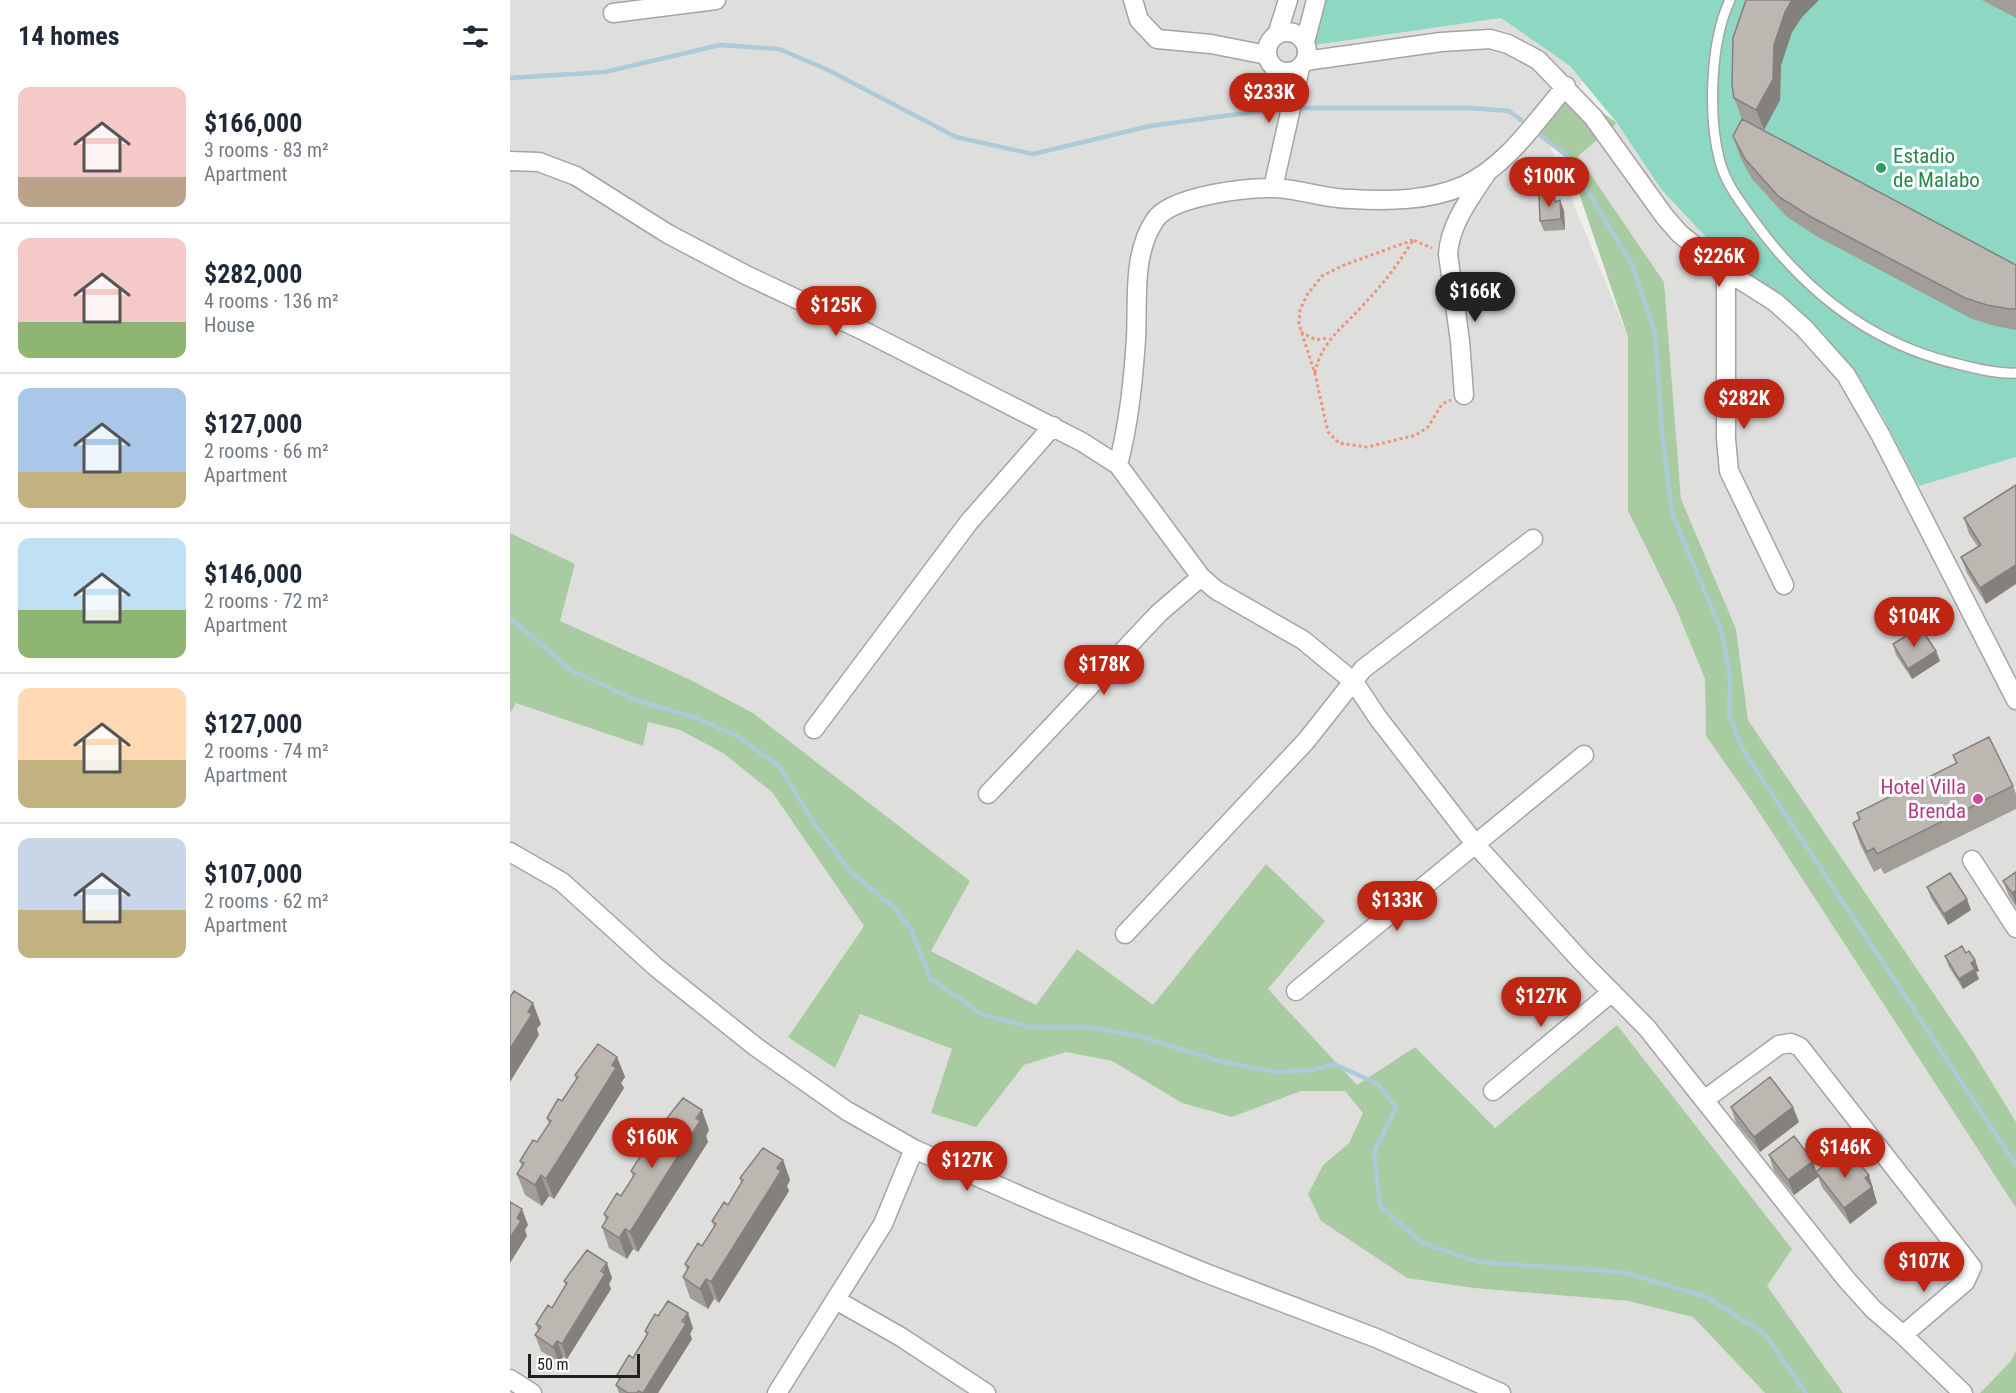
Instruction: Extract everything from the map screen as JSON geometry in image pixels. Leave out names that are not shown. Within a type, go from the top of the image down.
[{"type":"street","points":[[613,13],[716,0]]},
{"type":"street","points":[[1132,0],[1139,20],[1157,39],[1211,44],[1267,55]]},
{"type":"street","points":[[1288,0],[1276,35],[1268,46],[1267,55],[1276,69],[1284,72],[1302,64],[1441,42],[1490,39],[1508,44],[1538,60],[1566,86],[1616,146],[1665,217],[1680,234],[1726,271],[1775,302],[1804,328],[1846,375],[2011,679],[2016,700]]},
{"type":"street","points":[[1273,188],[1316,0]]},
{"type":"street","points":[[1276,35],[1295,34],[1305,42]]},
{"type":"street","points":[[1464,395],[1460,341],[1448,254],[1449,242],[1458,220],[1486,174],[1514,148],[1566,86]]},
{"type":"street","points":[[510,161],[539,162],[576,176],[668,234],[736,270],[1053,426],[1118,465],[1201,578],[1216,590],[1302,640],[1354,682],[1384,726],[1476,845],[1647,1028],[1846,1279],[1873,1309],[1963,1393]]},
{"type":"street","points":[[1118,465],[1129,415],[1139,265],[1155,220],[1166,209],[1182,202],[1273,188],[1348,200],[1402,199],[1438,194],[1486,174]]},
{"type":"street","points":[[1726,271],[1726,440],[1729,471],[1784,585]]},
{"type":"street","points":[[814,729],[969,522],[1053,426]]},
{"type":"street","points":[[1125,934],[1306,741],[1364,669],[1389,647],[1533,539]]},
{"type":"street","points":[[988,795],[1159,613],[1201,578]]},
{"type":"street","points":[[1296,991],[1584,755]]},
{"type":"street","points":[[510,852],[562,882],[657,968],[756,1047],[847,1111],[914,1149],[1203,1272],[1376,1338],[1501,1393]]},
{"type":"street","points":[[1972,860],[2016,928]]},
{"type":"street","points":[[1493,1091],[1612,992]]},
{"type":"street","points":[[1704,1100],[1779,1045],[1791,1043],[1800,1047],[1972,1268],[1965,1282],[1903,1335]]},
{"type":"street","points":[[781,1392],[883,1224],[914,1149]]},
{"type":"street","points":[[836,1300],[901,1337],[986,1393]]},
{"type":"street","points":[[510,1379],[532,1393]]},
{"type":"lane","points":[[1730,0],[1720,30],[1713,87],[1714,119],[1720,162],[1736,197],[1767,239],[1815,290],[1846,315],[1897,345],[1942,361],[2016,373]]},
{"type":"path","points":[[1315,374],[1322,350],[1330,337],[1364,305],[1413,240]]},
{"type":"path","points":[[1448,254],[1413,240],[1344,265],[1322,276],[1307,295],[1300,310],[1299,324],[1315,374],[1328,432],[1332,438],[1347,446],[1367,447],[1416,435],[1432,423],[1442,404],[1464,395]]},
{"type":"path","points":[[1301,332],[1316,340],[1330,337]]},
{"type":"shaded area","points":[[510,0],[1309,0],[1308,46],[1501,18],[1570,66],[1583,82],[1548,141],[1628,337],[1628,511],[1675,606],[1705,679],[1706,736],[1753,803],[2016,1208],[2016,1350],[2011,1361],[1980,1393],[1843,1393],[1767,1286],[1495,1129],[1415,1047],[1357,1085],[1268,989],[1325,921],[1266,864],[1153,1006],[1077,949],[1036,1005],[931,951],[970,881],[753,713],[691,680],[559,621],[575,564],[510,533]]},
{"type":"shaded area","points":[[1617,123],[1661,189],[1730,263],[1789,301],[1842,356],[1882,415],[1919,486],[2016,457],[2016,1122],[1974,1053],[1748,720],[1736,629],[1681,499],[1664,282],[1577,156]]},
{"type":"shaded area","points":[[516,702],[643,746],[648,722],[680,730],[723,753],[772,792],[864,926],[788,1036],[835,1067],[860,1014],[952,1049],[976,1127],[1024,1065],[1066,1052],[1112,1061],[1182,1103],[1232,1117],[1301,1091],[1345,1091],[1363,1113],[1349,1143],[1323,1165],[1308,1193],[1322,1221],[1407,1278],[1473,1288],[1628,1301],[1693,1317],[1765,1393],[510,1393],[510,713]]},
{"type":"green space","points":[[1309,0],[2016,0],[2016,457],[1919,486],[1882,415],[1842,356],[1789,301],[1730,263],[1661,189],[1617,123],[1570,66],[1501,18],[1308,46],[1294,38]]},
{"type":"green space","points":[[1566,86],[1617,123],[1578,156],[1664,282],[1681,499],[1736,629],[1748,720],[1974,1053],[2016,1122],[2016,1208],[1753,803],[1706,736],[1705,679],[1675,606],[1628,511],[1628,337],[1566,155],[1540,135]]},
{"type":"green space","points":[[510,533],[575,564],[560,621],[691,680],[753,713],[970,881],[931,951],[1036,1005],[1077,949],[1153,1005],[1266,864],[1325,921],[1268,989],[1357,1085],[1415,1047],[1495,1128],[1617,1025],[1792,1249],[1767,1286],[1843,1393],[1765,1393],[1693,1317],[1628,1301],[1473,1288],[1407,1278],[1321,1221],[1308,1194],[1323,1165],[1349,1143],[1363,1113],[1345,1091],[1301,1091],[1232,1117],[1182,1103],[1112,1061],[1066,1052],[1024,1065],[976,1127],[931,1113],[952,1049],[860,1014],[835,1068],[788,1037],[864,926],[772,792],[723,753],[680,730],[648,722],[643,746],[516,703],[510,713]]},
{"type":"green space","points":[[2016,1350],[2016,1393],[1980,1393],[2011,1361]]},
{"type":"building","points":[[1746,0],[1792,0],[1785,12],[1774,45],[1773,79],[1756,110],[1734,98],[1732,85],[1733,38]]},
{"type":"building","points":[[1742,119],[2016,265],[2016,309],[1987,305],[1965,298],[1811,217],[1779,197],[1745,159],[1733,136]]},
{"type":"building","points":[[1554,194],[1555,202],[1560,200],[1561,219],[1540,221],[1539,195]]},
{"type":"building","points":[[2016,485],[2016,565],[1980,588],[1961,557],[1981,545],[1964,518]]},
{"type":"building","points":[[1920,627],[1936,651],[1908,669],[1893,644]]},
{"type":"building","points":[[1989,737],[2013,786],[1877,854],[1874,848],[1867,852],[1853,823],[1860,819],[1857,813],[1957,763],[1953,755]]},
{"type":"building","points":[[2016,872],[2016,890],[2012,893],[2003,881]]},
{"type":"building","points":[[1950,873],[1967,899],[1944,914],[1927,887]]},
{"type":"building","points":[[1962,946],[1966,953],[1969,951],[1975,960],[1971,963],[1975,969],[1959,979],[1945,956]]},
{"type":"building","points":[[514,991],[533,1003],[528,1012],[532,1014],[510,1049],[510,997]]},
{"type":"building","points":[[598,1044],[617,1057],[612,1065],[616,1068],[546,1179],[541,1175],[535,1185],[517,1174],[524,1163],[520,1161],[533,1140],[537,1142],[551,1121],[547,1118],[558,1099],[562,1101],[578,1077],[575,1075]]},
{"type":"building","points":[[1770,1077],[1793,1107],[1754,1137],[1731,1107]]},
{"type":"building","points":[[683,1098],[702,1110],[696,1118],[700,1121],[630,1232],[625,1229],[619,1238],[602,1227],[608,1217],[604,1214],[617,1193],[621,1196],[635,1174],[631,1171],[643,1152],[647,1155],[662,1130],[659,1128]]},
{"type":"building","points":[[1794,1136],[1813,1161],[1788,1180],[1769,1155]]},
{"type":"building","points":[[763,1148],[783,1160],[777,1168],[781,1171],[711,1282],[706,1279],[700,1289],[683,1277],[689,1267],[685,1264],[698,1243],[702,1246],[716,1224],[712,1221],[724,1202],[728,1205],[743,1180],[740,1178]]},
{"type":"building","points":[[1844,1150],[1851,1160],[1854,1157],[1869,1175],[1865,1178],[1872,1187],[1844,1208],[1816,1172]]},
{"type":"building","points":[[510,1202],[522,1209],[517,1218],[521,1221],[510,1238]]},
{"type":"building","points":[[587,1250],[607,1263],[601,1271],[605,1274],[562,1344],[557,1341],[553,1347],[535,1335],[541,1327],[536,1324],[548,1305],[552,1308],[567,1283],[564,1281]]},
{"type":"building","points":[[668,1301],[688,1313],[682,1321],[686,1324],[643,1393],[638,1391],[628,1393],[616,1385],[621,1377],[617,1375],[629,1355],[633,1358],[648,1333],[645,1331],[655,1314],[658,1316]]},
{"type":"waterway","points":[[510,78],[605,72],[720,45],[779,49],[828,70],[956,137],[1033,154],[1150,126],[1276,109]]},
{"type":"waterway","points":[[1296,108],[1471,108],[1509,111],[1521,120]]},
{"type":"waterway","points":[[1540,135],[1566,155],[1632,265],[1655,332],[1662,433],[1672,513],[1722,633],[1730,678],[1729,715],[1743,750],[2016,1165]]},
{"type":"waterway","points":[[510,618],[571,670],[635,700],[697,718],[737,736],[779,766],[814,823],[850,871],[894,908],[911,929],[930,978],[983,1015],[1030,1027],[1088,1027],[1139,1036],[1222,1062],[1276,1072],[1313,1070],[1334,1064],[1378,1084],[1396,1108],[1374,1152],[1380,1206],[1421,1242],[1478,1262],[1623,1272],[1706,1297],[1764,1333],[1806,1393]]},
{"type":"place","name":"Estadio de Malabo","points":[[1881,168]]},
{"type":"place","name":"Hotel Villa Brenda","points":[[1978,799]]}]
